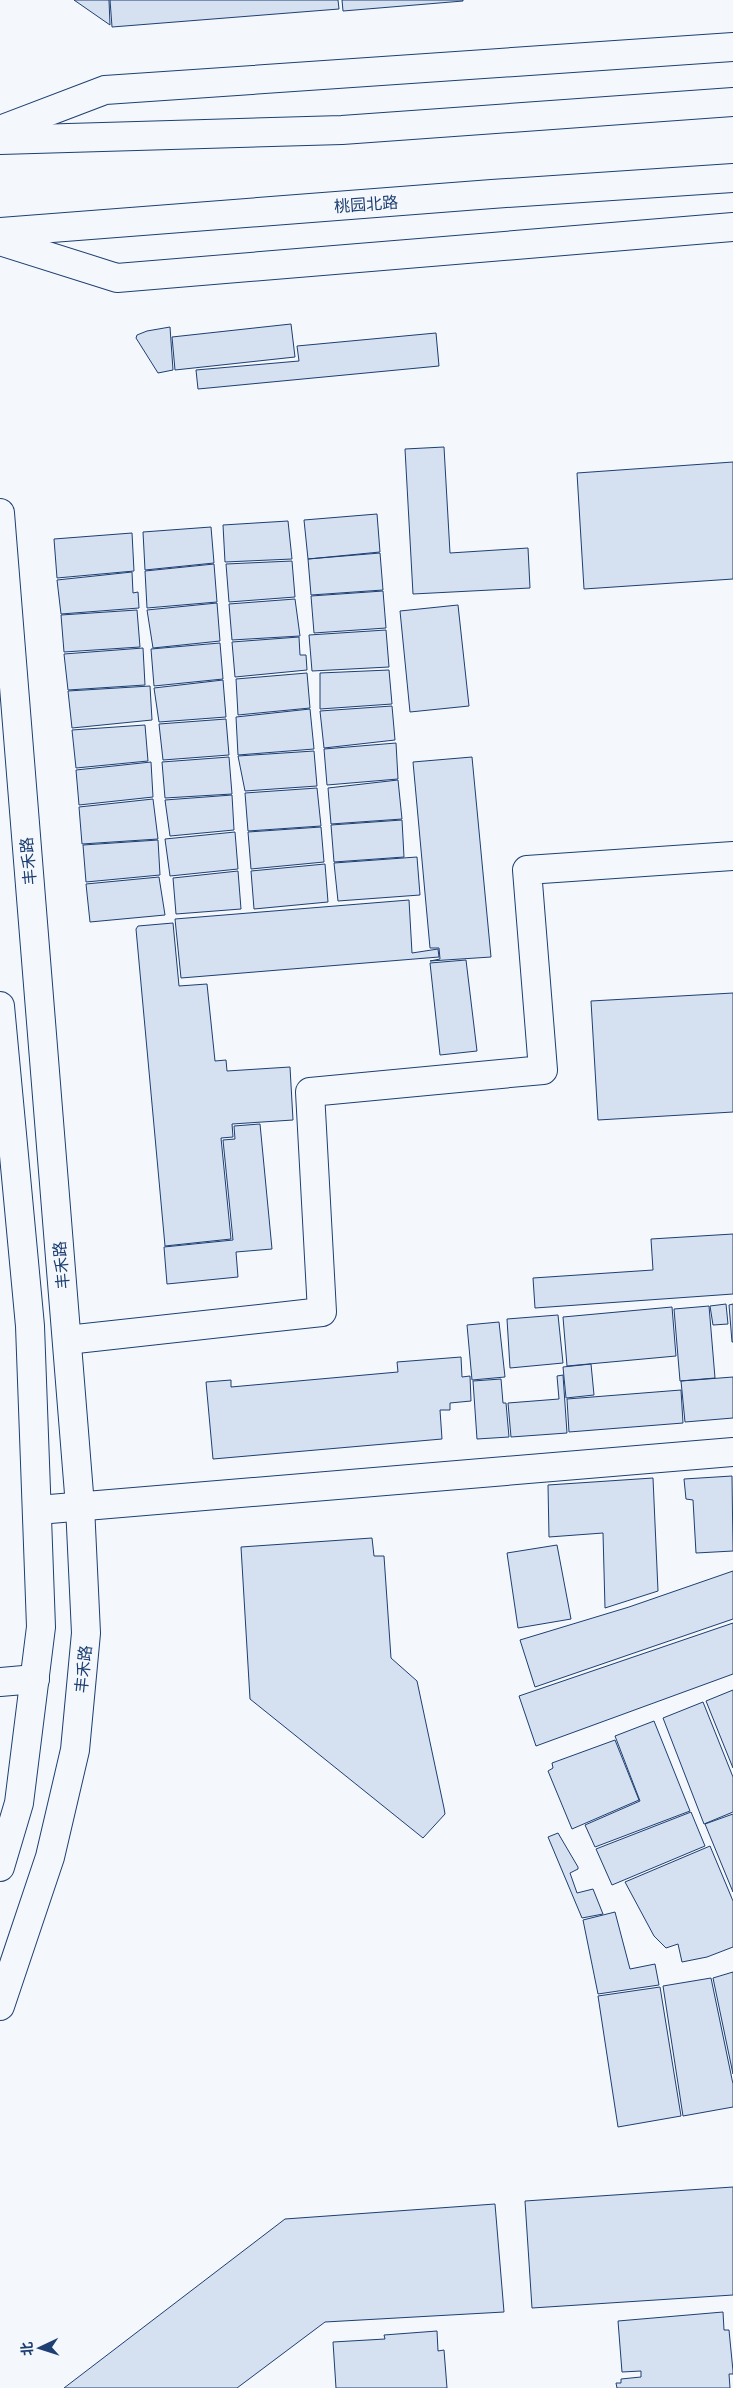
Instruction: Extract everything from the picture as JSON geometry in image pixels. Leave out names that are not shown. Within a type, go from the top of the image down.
[{"type":"main road","points":[[0,130],[104,90],[733,47]]},
{"type":"main road","points":[[0,140],[342,130],[733,102]]},
{"type":"main road","name":"桃园北路","points":[[0,232],[492,194],[733,178]]},
{"type":"main road","points":[[0,241],[117,278],[733,226]]},
{"type":"main road","name":"丰禾路","points":[[0,513],[80,1506],[86,1633],[75,1750],[50,1857],[0,2006]]},
{"type":"main road","points":[[67,1340],[322,1312],[310,1092],[542,1070],[527,870],[733,856]]},
{"type":"main road","points":[[0,1006],[30,1326],[42,1627],[19,1803],[0,1868]]},
{"type":"main road","points":[[38,1510],[733,1452]]},
{"type":"main road","points":[[0,1682],[35,1679]]},
{"type":"building","points":[[74,0],[109,0],[110,25]]},
{"type":"building","points":[[110,0],[338,0],[339,9],[112,27]]},
{"type":"building","points":[[342,0],[463,0],[463,1],[343,11]]},
{"type":"building","points":[[291,324],[295,357],[175,370],[172,337]]},
{"type":"building","points":[[170,327],[173,370],[158,373],[136,338],[137,335],[147,331]]},
{"type":"building","points":[[436,333],[439,366],[198,389],[196,370],[299,361],[297,346]]},
{"type":"building","points":[[444,447],[450,553],[528,548],[530,588],[413,594],[405,449]]},
{"type":"building","points":[[733,462],[733,579],[584,589],[577,473]]},
{"type":"building","points":[[377,514],[380,552],[308,559],[304,520]]},
{"type":"building","points":[[288,521],[292,559],[225,562],[223,525]]},
{"type":"building","points":[[211,527],[214,563],[145,570],[143,532]]},
{"type":"building","points":[[132,533],[134,571],[57,578],[54,539]]},
{"type":"building","points":[[380,553],[383,590],[311,595],[308,559]]},
{"type":"building","points":[[292,561],[295,597],[229,602],[226,564]]},
{"type":"building","points":[[214,564],[217,602],[147,608],[145,571]]},
{"type":"building","points":[[132,572],[133,593],[138,592],[139,608],[61,614],[57,580]]},
{"type":"building","points":[[383,591],[386,628],[314,633],[311,596]]},
{"type":"building","points":[[295,599],[300,636],[232,640],[229,604]]},
{"type":"building","points":[[217,603],[220,641],[153,648],[147,610]]},
{"type":"building","points":[[458,605],[469,706],[410,712],[400,611]]},
{"type":"building","points":[[137,610],[140,647],[64,652],[61,615]]},
{"type":"building","points":[[386,630],[389,667],[312,671],[309,635]]},
{"type":"building","points":[[299,637],[300,655],[306,655],[307,670],[235,677],[232,642]]},
{"type":"building","points":[[220,643],[223,679],[154,686],[151,649]]},
{"type":"building","points":[[143,648],[145,685],[68,690],[64,654]]},
{"type":"building","points":[[389,670],[392,704],[320,709],[320,673]]},
{"type":"building","points":[[307,673],[310,708],[238,715],[236,679]]},
{"type":"building","points":[[223,680],[226,717],[159,722],[154,688]]},
{"type":"building","points":[[150,686],[152,720],[72,728],[68,691]]},
{"type":"building","points":[[392,706],[395,740],[324,748],[320,711]]},
{"type":"building","points":[[310,709],[314,749],[238,755],[236,717]]},
{"type":"building","points":[[226,719],[229,755],[163,760],[159,724]]},
{"type":"building","points":[[145,725],[148,761],[76,768],[72,730]]},
{"type":"building","points":[[396,743],[398,779],[327,785],[324,749]]},
{"type":"building","points":[[314,751],[317,786],[245,791],[238,756]]},
{"type":"building","points":[[229,757],[232,794],[165,798],[162,762]]},
{"type":"building","points":[[472,757],[491,957],[430,961],[440,959],[439,948],[430,948],[413,762]]},
{"type":"building","points":[[151,762],[153,797],[79,805],[76,770]]},
{"type":"building","points":[[398,780],[402,819],[331,824],[328,788]]},
{"type":"building","points":[[317,788],[321,826],[248,831],[245,793]]},
{"type":"building","points":[[232,795],[234,830],[170,836],[165,800]]},
{"type":"building","points":[[153,799],[158,839],[82,844],[79,807]]},
{"type":"building","points":[[402,820],[404,857],[334,862],[331,825]]},
{"type":"building","points":[[321,827],[324,862],[251,869],[248,832]]},
{"type":"building","points":[[235,832],[238,869],[170,876],[165,839]]},
{"type":"building","points":[[158,840],[160,875],[86,882],[83,845]]},
{"type":"building","points":[[417,857],[420,895],[338,901],[334,863]]},
{"type":"building","points":[[325,864],[328,902],[254,909],[251,871]]},
{"type":"building","points":[[238,871],[241,909],[176,914],[173,878]]},
{"type":"building","points":[[159,877],[165,915],[90,922],[86,884]]},
{"type":"building","points":[[409,900],[412,953],[438,949],[439,957],[181,978],[175,919]]},
{"type":"building","points":[[173,923],[179,986],[207,984],[215,1061],[226,1060],[227,1071],[290,1067],[293,1120],[232,1124],[233,1137],[221,1138],[231,1239],[165,1246],[136,929],[138,926]]},
{"type":"building","points":[[466,960],[477,1051],[440,1055],[430,963]]},
{"type":"building","points":[[733,993],[733,1112],[598,1120],[591,1001]]},
{"type":"building","points":[[260,1124],[272,1249],[236,1252],[238,1277],[167,1284],[164,1247],[233,1240],[223,1140],[235,1139],[234,1126]]},
{"type":"building","points":[[733,1234],[733,1294],[535,1308],[533,1278],[653,1270],[651,1239]]},
{"type":"building","points":[[726,1304],[728,1324],[713,1325],[710,1306]]},
{"type":"building","points":[[733,1304],[733,1342],[732,1342],[729,1305]]},
{"type":"building","points":[[709,1306],[715,1378],[680,1381],[674,1309]]},
{"type":"building","points":[[672,1307],[676,1356],[567,1366],[563,1317]]},
{"type":"building","points":[[558,1315],[563,1363],[510,1368],[507,1319]]},
{"type":"building","points":[[499,1322],[505,1377],[472,1380],[467,1325]]},
{"type":"building","points":[[461,1357],[462,1377],[470,1376],[471,1401],[450,1403],[450,1410],[440,1410],[442,1439],[213,1459],[206,1382],[231,1380],[231,1387],[398,1372],[397,1362]]},
{"type":"building","points":[[591,1364],[594,1395],[566,1398],[563,1367]]},
{"type":"building","points":[[563,1375],[567,1433],[511,1437],[508,1403],[559,1399],[557,1376]]},
{"type":"building","points":[[733,1377],[733,1418],[685,1422],[681,1381]]},
{"type":"building","points":[[501,1379],[503,1403],[506,1403],[509,1437],[477,1439],[473,1381]]},
{"type":"building","points":[[681,1390],[683,1423],[569,1432],[567,1399]]},
{"type":"building","points":[[732,1476],[733,1551],[696,1553],[693,1500],[686,1499],[684,1479]]},
{"type":"building","points":[[653,1478],[658,1591],[605,1608],[603,1533],[549,1537],[548,1485]]},
{"type":"building","points":[[372,1538],[374,1556],[384,1556],[391,1658],[417,1681],[444,1808],[445,1814],[423,1838],[250,1699],[241,1547]]},
{"type":"building","points":[[557,1545],[571,1619],[518,1628],[507,1553]]},
{"type":"building","points":[[733,1571],[733,1619],[535,1687],[520,1640],[629,1607]]},
{"type":"building","points":[[733,1623],[733,1674],[536,1746],[519,1696]]},
{"type":"building","points":[[733,1690],[733,1768],[706,1701]]},
{"type":"building","points":[[703,1702],[733,1777],[733,1812],[704,1824],[663,1718]]},
{"type":"building","points":[[654,1721],[690,1811],[595,1847],[585,1825],[640,1801],[615,1736]]},
{"type":"building","points":[[615,1740],[639,1800],[572,1829],[548,1771],[553,1768],[552,1763]]},
{"type":"building","points":[[691,1812],[705,1846],[612,1885],[596,1849]]},
{"type":"building","points":[[733,1814],[733,1892],[705,1824]]},
{"type":"building","points":[[558,1833],[578,1867],[578,1869],[570,1873],[577,1893],[593,1889],[603,1914],[582,1918],[548,1837]]},
{"type":"building","points":[[710,1846],[733,1901],[733,1947],[707,1957],[682,1962],[678,1944],[666,1948],[654,1936],[625,1882]]},
{"type":"building","points":[[615,1912],[630,1969],[655,1964],[659,1985],[598,1994],[583,1920]]},
{"type":"building","points":[[733,1972],[733,2074],[713,1978]]},
{"type":"building","points":[[711,1978],[733,2084],[733,2107],[683,2116],[663,1986]]},
{"type":"building","points":[[660,1987],[681,2116],[618,2127],[598,1996]]},
{"type":"building","points":[[733,2187],[733,2295],[532,2308],[525,2201]]},
{"type":"building","points":[[495,2204],[504,2312],[325,2322],[237,2388],[64,2388],[285,2219]]},
{"type":"building","points":[[723,2312],[724,2330],[729,2330],[733,2371],[733,2374],[729,2374],[730,2388],[617,2388],[616,2383],[621,2383],[621,2379],[641,2377],[641,2371],[622,2372],[618,2321]]},
{"type":"building","points":[[437,2331],[438,2351],[444,2350],[447,2388],[336,2388],[333,2342],[385,2339],[384,2335]]}]
